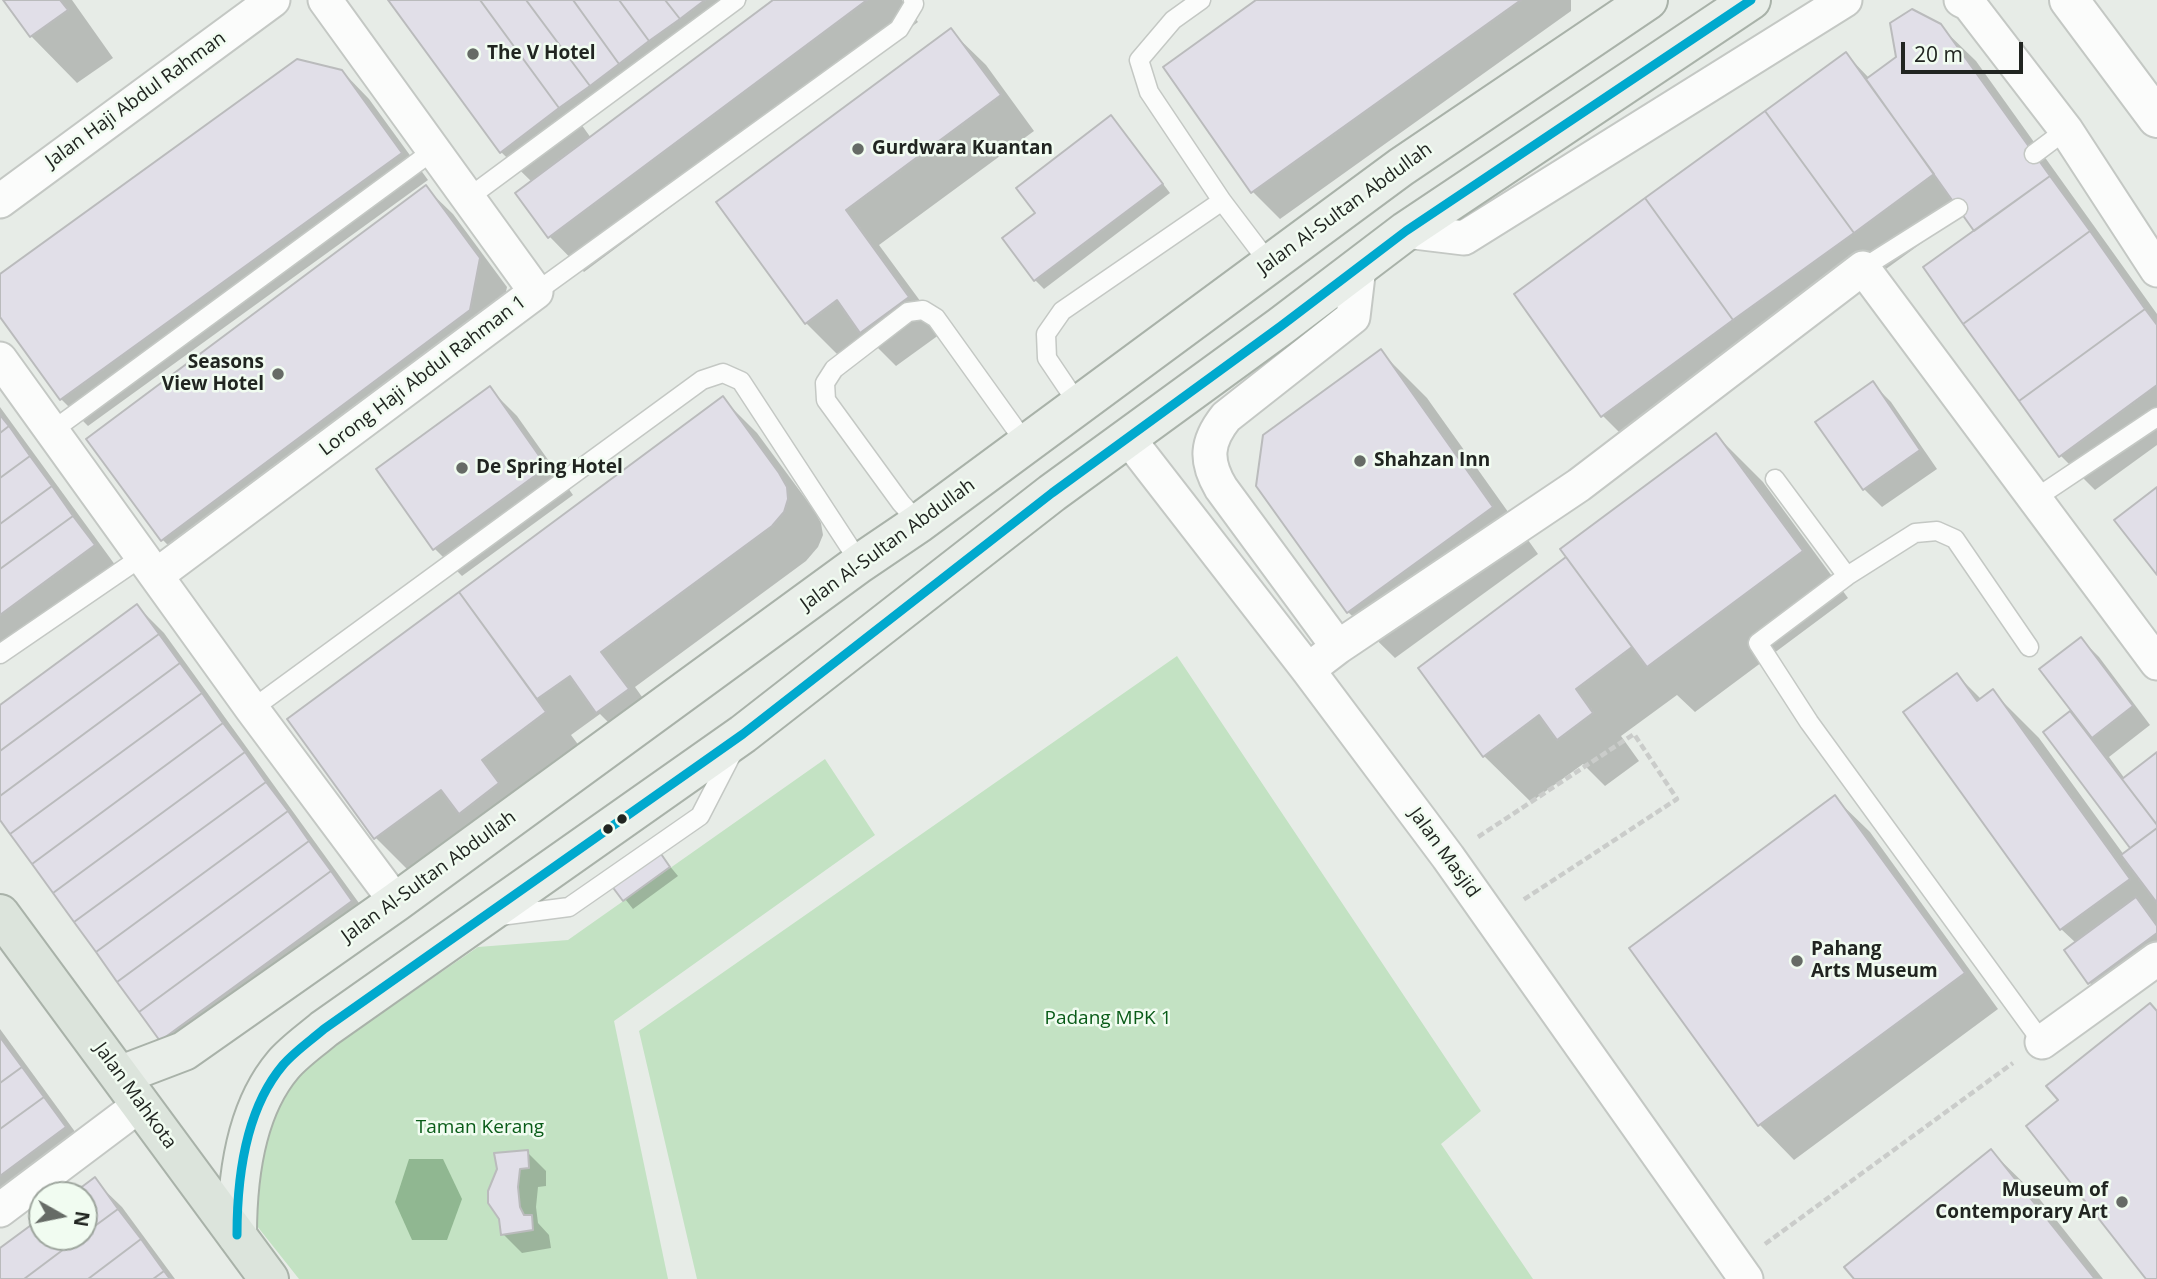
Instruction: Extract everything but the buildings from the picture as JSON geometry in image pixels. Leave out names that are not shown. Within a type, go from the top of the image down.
[{"type":"highway","name":"Jalan Mahkota","points":[[0,914],[269,1279]]},
{"type":"main road","points":[[237,1235],[239,1191],[246,1142],[262,1098],[283,1064],[324,1029],[743,734],[1052,493],[1406,231],[1751,0]]},
{"type":"main road","name":"Jalan Al-Sultan Abdullah","points":[[131,1090],[147,1067],[184,1051],[396,902],[860,563],[1080,407],[1401,167],[1642,2]]},
{"type":"street","name":"Jalan Haji Abdul Rahman","points":[[0,201],[273,0]]},
{"type":"street","name":"Lorong Haji Abdul Rahman 1","points":[[150,566],[536,292],[326,0]]},
{"type":"street","points":[[1406,231],[1464,238],[1845,0]]},
{"type":"street","points":[[1961,0],[1969,4],[2066,130],[2157,270]]},
{"type":"street","points":[[2068,0],[2154,107]]},
{"type":"street","points":[[1338,647],[1221,488],[1212,473],[1209,451],[1215,431],[1226,417],[1353,317],[1359,267]]},
{"type":"street","points":[[1308,670],[1579,485],[1863,268],[2157,663]]},
{"type":"street","points":[[0,359],[252,709],[396,902]]},
{"type":"street","name":"Jalan Masjid","points":[[1129,438],[1448,857],[1741,1272]]},
{"type":"street","points":[[2042,1042],[2157,959]]},
{"type":"street","points":[[0,1210],[131,1090]]},
{"type":"lane","points":[[468,198],[736,0]]},
{"type":"lane","points":[[536,292],[899,29],[914,0]]},
{"type":"lane","points":[[1201,0],[1173,20],[1139,60],[1149,92],[1222,201],[1269,264]]},
{"type":"lane","points":[[2034,154],[2066,130]]},
{"type":"lane","points":[[52,431],[434,150]]},
{"type":"lane","points":[[1080,407],[1047,358],[1046,334],[1062,311],[1222,201]]},
{"type":"lane","points":[[1863,268],[1958,208]]},
{"type":"lane","points":[[919,523],[901,503],[825,400],[825,383],[834,369],[908,312],[923,310],[936,318],[1027,445]]},
{"type":"lane","points":[[252,709],[690,388],[702,380],[723,373],[741,381],[860,563]]},
{"type":"lane","points":[[2036,498],[2157,417]]},
{"type":"lane","points":[[1775,479],[1847,576]]},
{"type":"lane","points":[[2029,647],[1955,539],[1937,531],[1915,533],[1847,576],[1758,643],[1809,722],[2042,1042]]},
{"type":"lane","points":[[0,654],[150,566]]},
{"type":"path","points":[[1448,857],[1634,734],[1677,799],[1493,920]]},
{"type":"path","points":[[1741,1272],[2042,1042]]},
{"type":"green space","name":"Padang MPK 1","points":[[1177,656],[1481,1111],[1441,1144],[1533,1279],[697,1279],[639,1031]]},
{"type":"green space","name":"Taman Kerang","points":[[825,759],[875,835],[614,1021],[668,1279],[299,1279],[257,1226],[255,1198],[260,1154],[284,1088],[310,1062],[478,947],[568,940]]},
{"type":"shaded area","points":[[409,1159],[443,1159],[462,1199],[447,1240],[412,1240],[395,1202]]},
{"type":"transit line","points":[[237,1235],[242,1168],[252,1124],[260,1103],[283,1065],[324,1029],[743,734],[1052,493],[1406,231],[1751,0]]},
{"type":"place","name":"The V Hotel","points":[[473,54]]},
{"type":"place","name":"Gurdwara Kuantan","points":[[858,149]]},
{"type":"place","name":"Seasons View Hotel","points":[[278,374]]},
{"type":"place","name":"Shahzan Inn","points":[[1360,461]]},
{"type":"place","name":"De Spring Hotel","points":[[462,468]]},
{"type":"place","name":"Pahang Arts Museum","points":[[1797,961]]},
{"type":"place","name":"Museum of Contemporary Art","points":[[2122,1202]]}]
